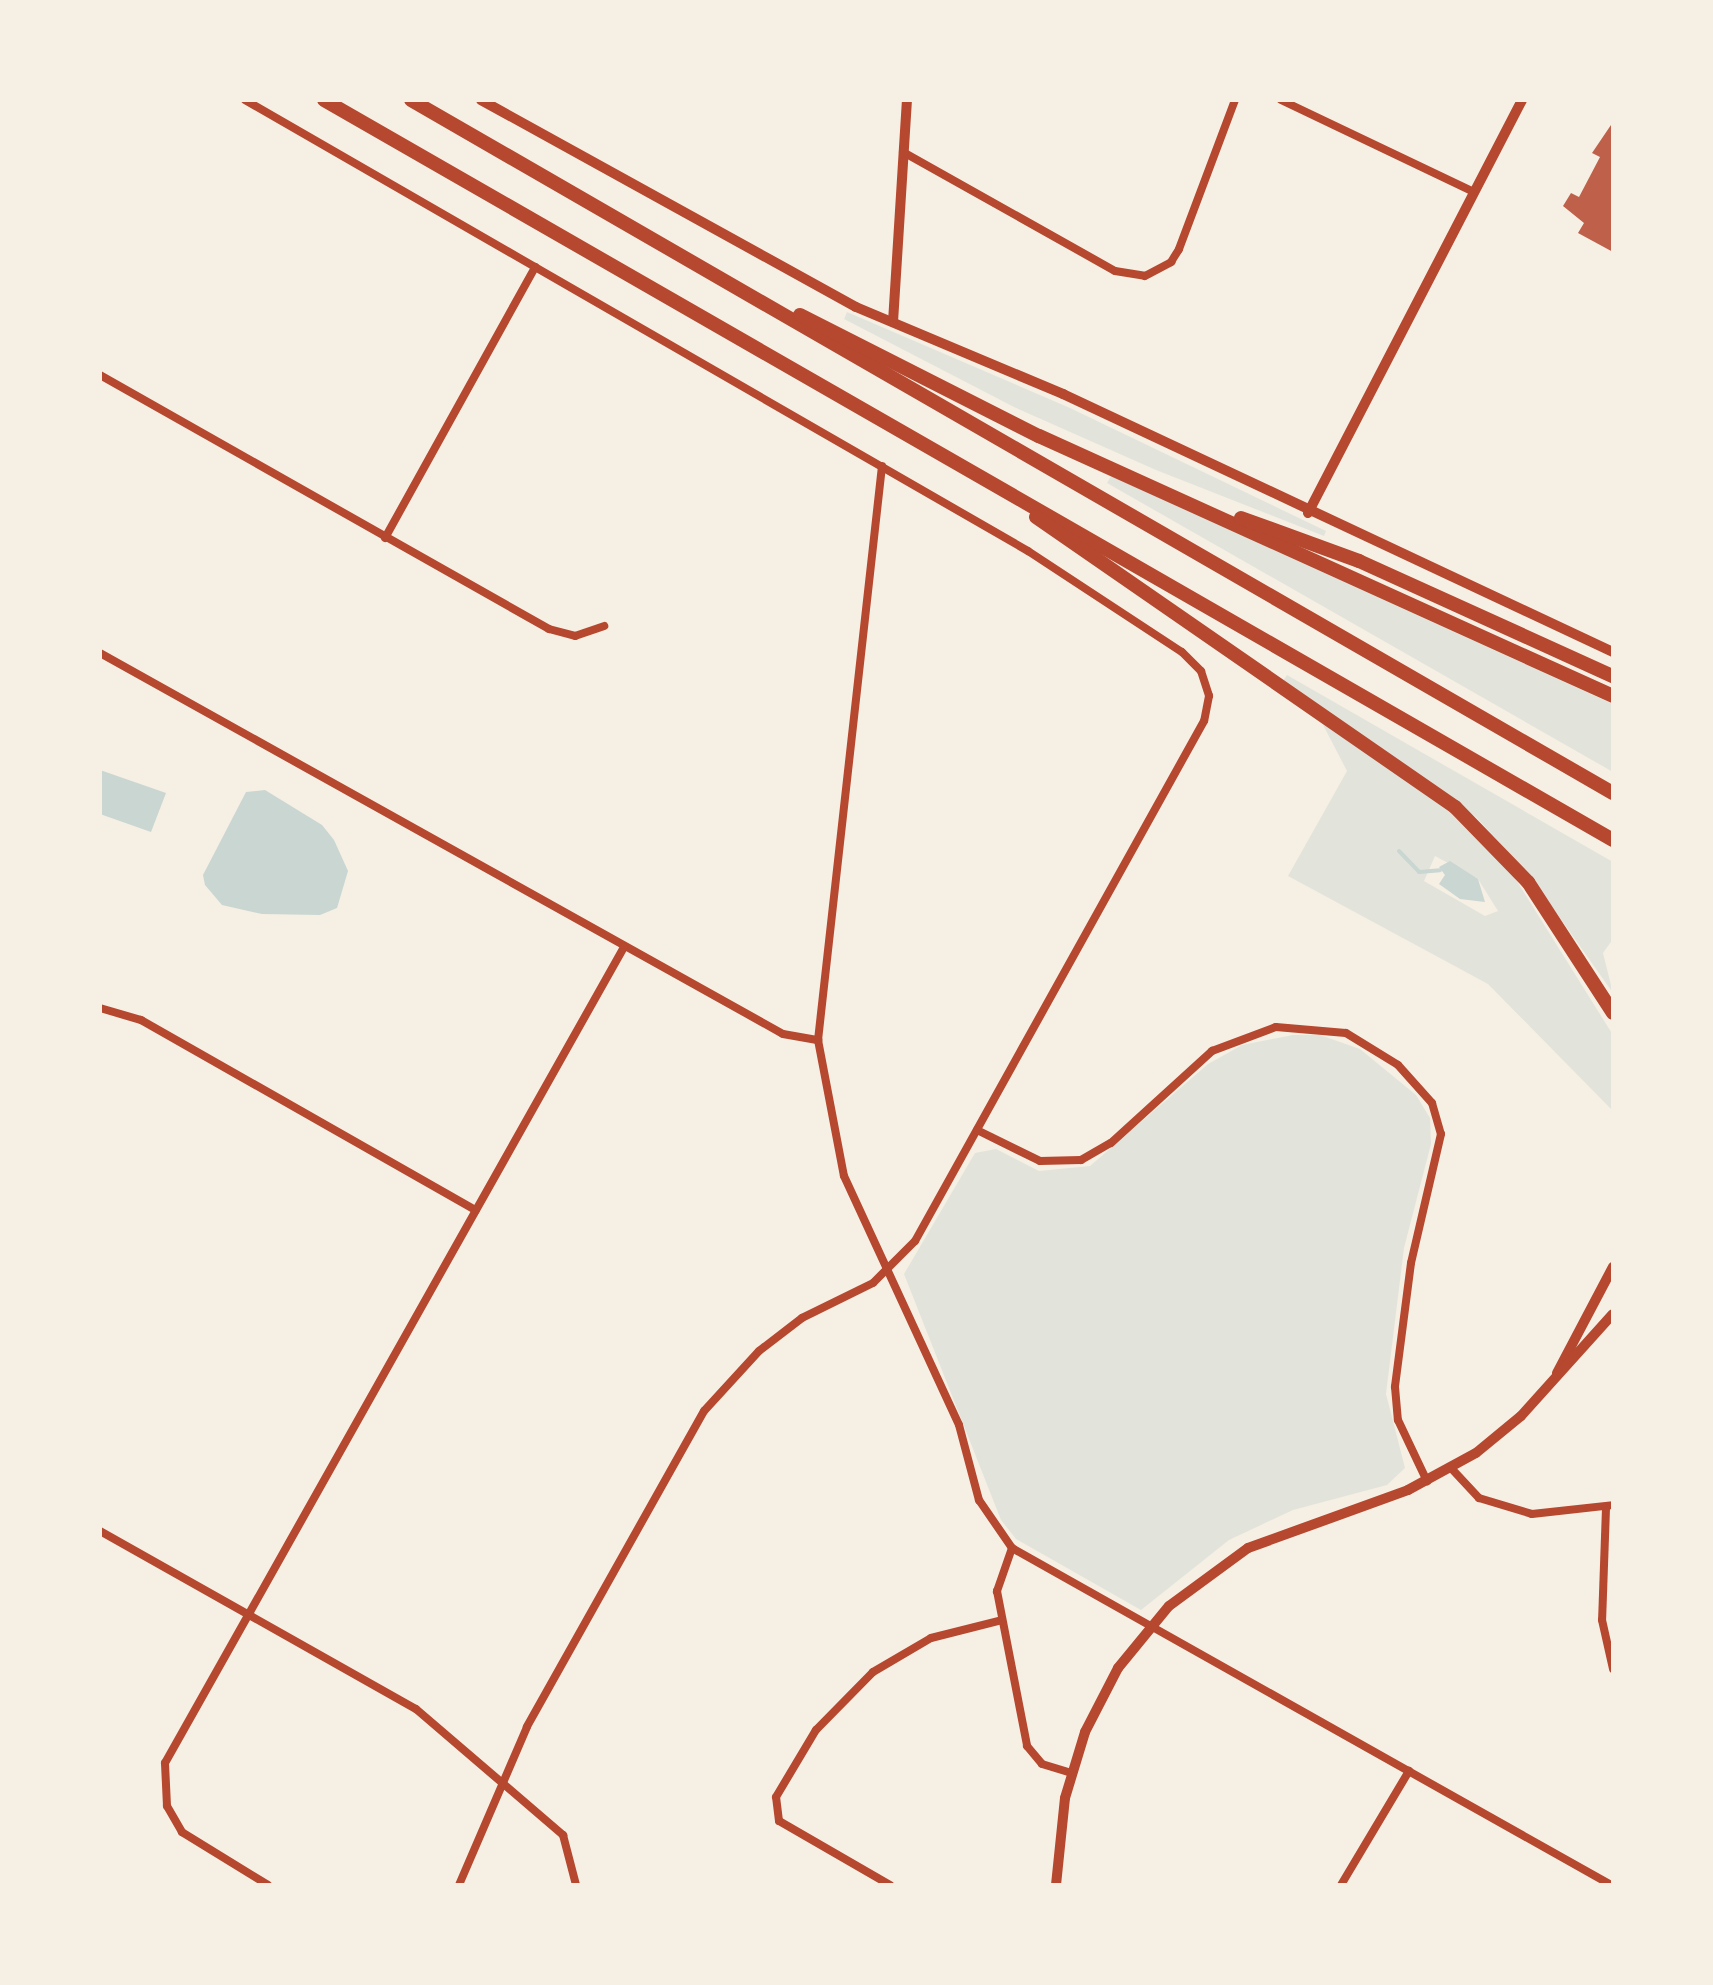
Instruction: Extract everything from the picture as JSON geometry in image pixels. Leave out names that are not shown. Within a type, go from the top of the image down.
[{"type":"highway","points":[[324,100],[1613,840]]},
{"type":"highway","points":[[411,100],[1613,793]]},
{"type":"highway","points":[[727,281],[1101,464],[1613,696]]},
{"type":"highway","points":[[1101,464],[1359,561],[1613,676]]},
{"type":"highway","points":[[996,486],[1089,558],[1455,807],[1528,882],[1613,1013]]},
{"type":"street","points":[[245,100],[882,466],[1169,642],[1194,662],[1206,682],[1204,721],[916,1241],[888,1270],[788,1329],[704,1411],[501,1782],[459,1885]]},
{"type":"street","points":[[481,100],[789,272],[893,322],[1062,394],[1613,652]]},
{"type":"street","points":[[893,322],[907,100]]},
{"type":"street","points":[[903,152],[1115,272],[1145,276],[1171,262],[1180,249],[1234,100]]},
{"type":"street","points":[[1281,100],[1474,192]]},
{"type":"street","points":[[1308,512],[1522,100]]},
{"type":"street","points":[[385,538],[535,267]]},
{"type":"street","points":[[100,374],[549,629],[576,636],[604,626]]},
{"type":"street","points":[[882,466],[818,1040],[844,1176],[959,1424],[979,1500],[1012,1548],[1611,1885]]},
{"type":"street","points":[[100,654],[783,1034],[818,1040]]},
{"type":"street","points":[[268,1885],[192,1841],[173,1820],[164,1792],[176,1740],[252,1616],[624,947]]},
{"type":"street","points":[[100,1008],[141,1020],[476,1210]]},
{"type":"street","points":[[977,1130],[1040,1161],[1081,1160],[1110,1142],[1212,1051],[1276,1028],[1346,1033],[1398,1065],[1432,1103],[1441,1134],[1414,1244],[1395,1386],[1398,1420],[1427,1481]]},
{"type":"street","points":[[1552,1382],[1613,1267]]},
{"type":"street","points":[[1056,1885],[1071,1773],[1099,1701],[1150,1627],[1208,1574],[1248,1548],[1427,1481],[1497,1437],[1613,1314]]},
{"type":"street","points":[[1451,1468],[1479,1498],[1532,1514],[1609,1507],[1602,1620],[1613,1668]]},
{"type":"street","points":[[100,1531],[394,1694],[563,1836],[576,1885]]},
{"type":"street","points":[[1012,1548],[997,1579],[1027,1746],[1042,1764],[1071,1773]]},
{"type":"street","points":[[890,1885],[786,1826],[775,1813],[776,1797],[816,1730],[872,1672],[931,1638],[1002,1620]]},
{"type":"street","points":[[1341,1885],[1409,1772]]},
{"type":"shaded area","points":[[847,312],[1070,408],[1326,531],[1324,536],[1156,470],[1014,407],[844,319]]},
{"type":"shaded area","points":[[1111,476],[1613,704],[1613,772],[1107,483]]},
{"type":"shaded area","points":[[1287,675],[1613,862],[1613,939],[1603,953],[1613,993],[1531,877],[1476,817],[1283,681]]},
{"type":"shaded area","points":[[1320,719],[1451,811],[1513,875],[1613,1035],[1613,1111],[1488,984],[1288,876],[1347,771]],"holes":[[[1435,856],[1478,879],[1498,911],[1485,916],[1424,881]]]},
{"type":"shaded area","points":[[100,770],[166,793],[151,832],[100,814]]},
{"type":"shaded area","points":[[265,790],[322,825],[334,840],[348,871],[337,908],[320,915],[262,914],[222,905],[205,885],[203,875],[246,792]]},
{"type":"shaded area","points":[[1450,861],[1478,879],[1485,902],[1460,899],[1439,884],[1445,875],[1439,867]]},
{"type":"shaded area","points":[[1293,1035],[1320,1035],[1360,1049],[1416,1095],[1430,1118],[1431,1144],[1404,1248],[1386,1394],[1405,1468],[1387,1485],[1293,1510],[1229,1540],[1141,1610],[1016,1539],[1001,1520],[904,1274],[975,1153],[996,1149],[1039,1171],[1090,1166],[1208,1064],[1242,1045]]},
{"type":"building","points":[[1613,122],[1613,252],[1578,233],[1584,223],[1563,206],[1571,193],[1579,197],[1600,157],[1592,153]]},
{"type":"waterway","points":[[1399,851],[1419,872],[1440,870]]}]
